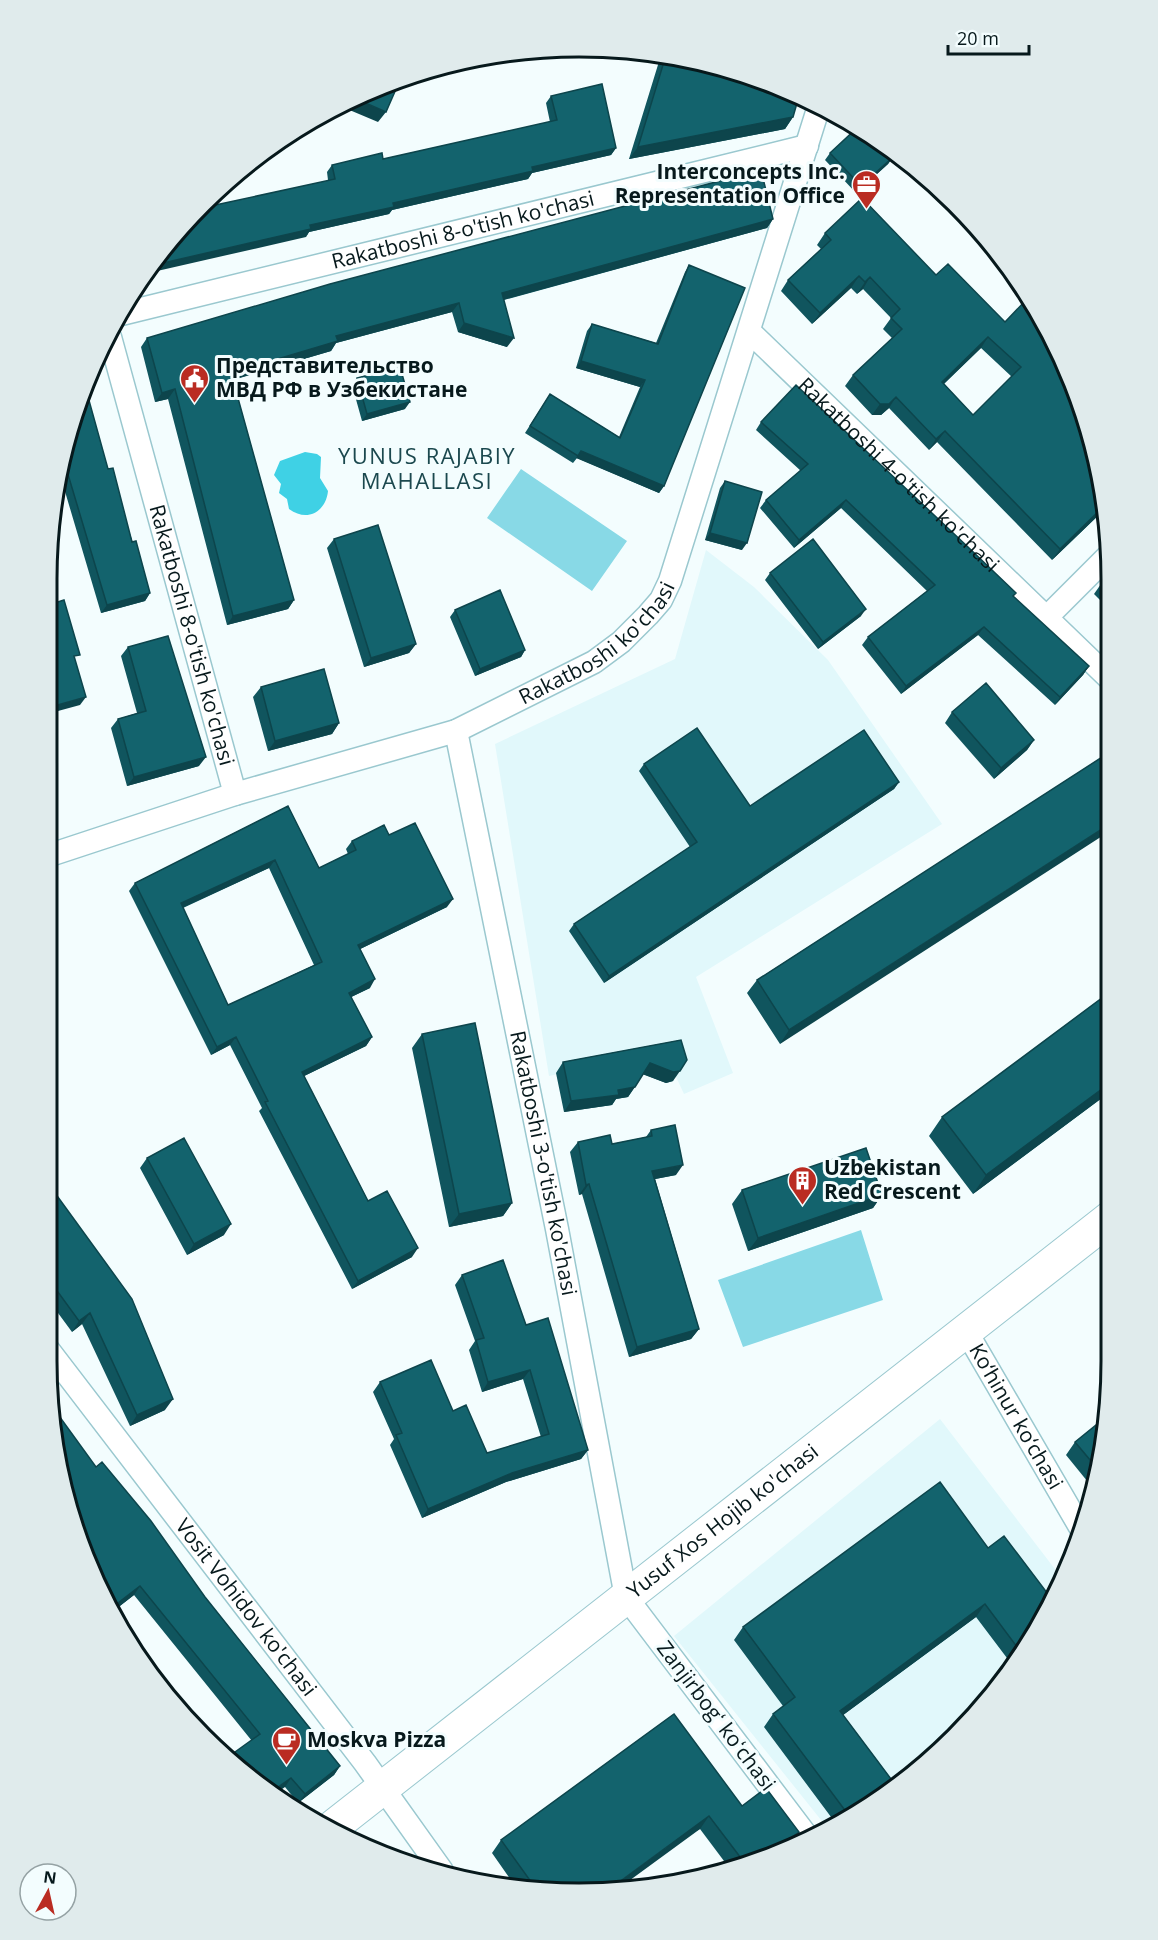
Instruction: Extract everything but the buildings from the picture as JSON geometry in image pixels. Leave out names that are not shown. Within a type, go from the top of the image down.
[{"type":"main road","name":"Yusuf Xos Hojib ko'chasi","points":[[337,1823],[1101,1225]]},
{"type":"street","name":"Rakatboshi ko'chasi","points":[[57,853],[235,794],[456,731],[594,662],[621,642],[661,600],[670,581],[807,146],[822,117]]},
{"type":"street","name":"Rakatboshi 8-o'tish ko'chasi","points":[[131,312],[807,146]]},
{"type":"street","name":"Rakatboshi 4-o'tish ko'chasi","points":[[750,332],[1101,670]]},
{"type":"street","name":"Rakatboshi 8-o'tish ko'chasi","points":[[112,346],[235,794]]},
{"type":"street","points":[[1046,618],[1101,563]]},
{"type":"street","name":"Rakatboshi 3-o'tish ko'chasi","points":[[456,731],[554,1217],[626,1597]]},
{"type":"street","name":"Ko‘hinur ko‘chasi","points":[[966,1331],[1076,1520]]},
{"type":"street","name":"Vosit Vohidov ko'chasi","points":[[57,1362],[383,1788],[436,1863]]},
{"type":"street","name":"Zanjirbogʻ koʻchasi","points":[[626,1597],[804,1832]]},
{"type":"shaded area","points":[[305,452],[321,457],[320,478],[328,491],[324,504],[315,513],[309,515],[296,513],[289,509],[287,499],[279,493],[281,484],[274,475],[280,461]]},
{"type":"shaded area","points":[[521,469],[627,541],[592,591],[487,518]]},
{"type":"shaded area","points":[[706,550],[754,587],[828,660],[942,824],[696,977],[733,1073],[684,1094],[664,1051],[549,1076],[495,744],[675,659]]},
{"type":"shaded area","points":[[861,1230],[883,1300],[743,1347],[718,1280]]},
{"type":"shaded area","points":[[940,1419],[1056,1571],[1031,1622],[1013,1651],[993,1679],[948,1730],[897,1775],[869,1795],[823,1822],[674,1636]]},
{"type":"place","name":"Interconcepts Inc. Representation Office","points":[[866,210]]},
{"type":"place","name":"Представительство МВД РФ в Узбекистане","points":[[195,404]]},
{"type":"place","name":"Uzbekistan Red Crescent","points":[[803,1206]]},
{"type":"place","name":"Moskva Pizza","points":[[286,1766]]},
{"type":"district","name":"YUNUS RAJABIY MAHALLASI","points":[[427,468]]}]
